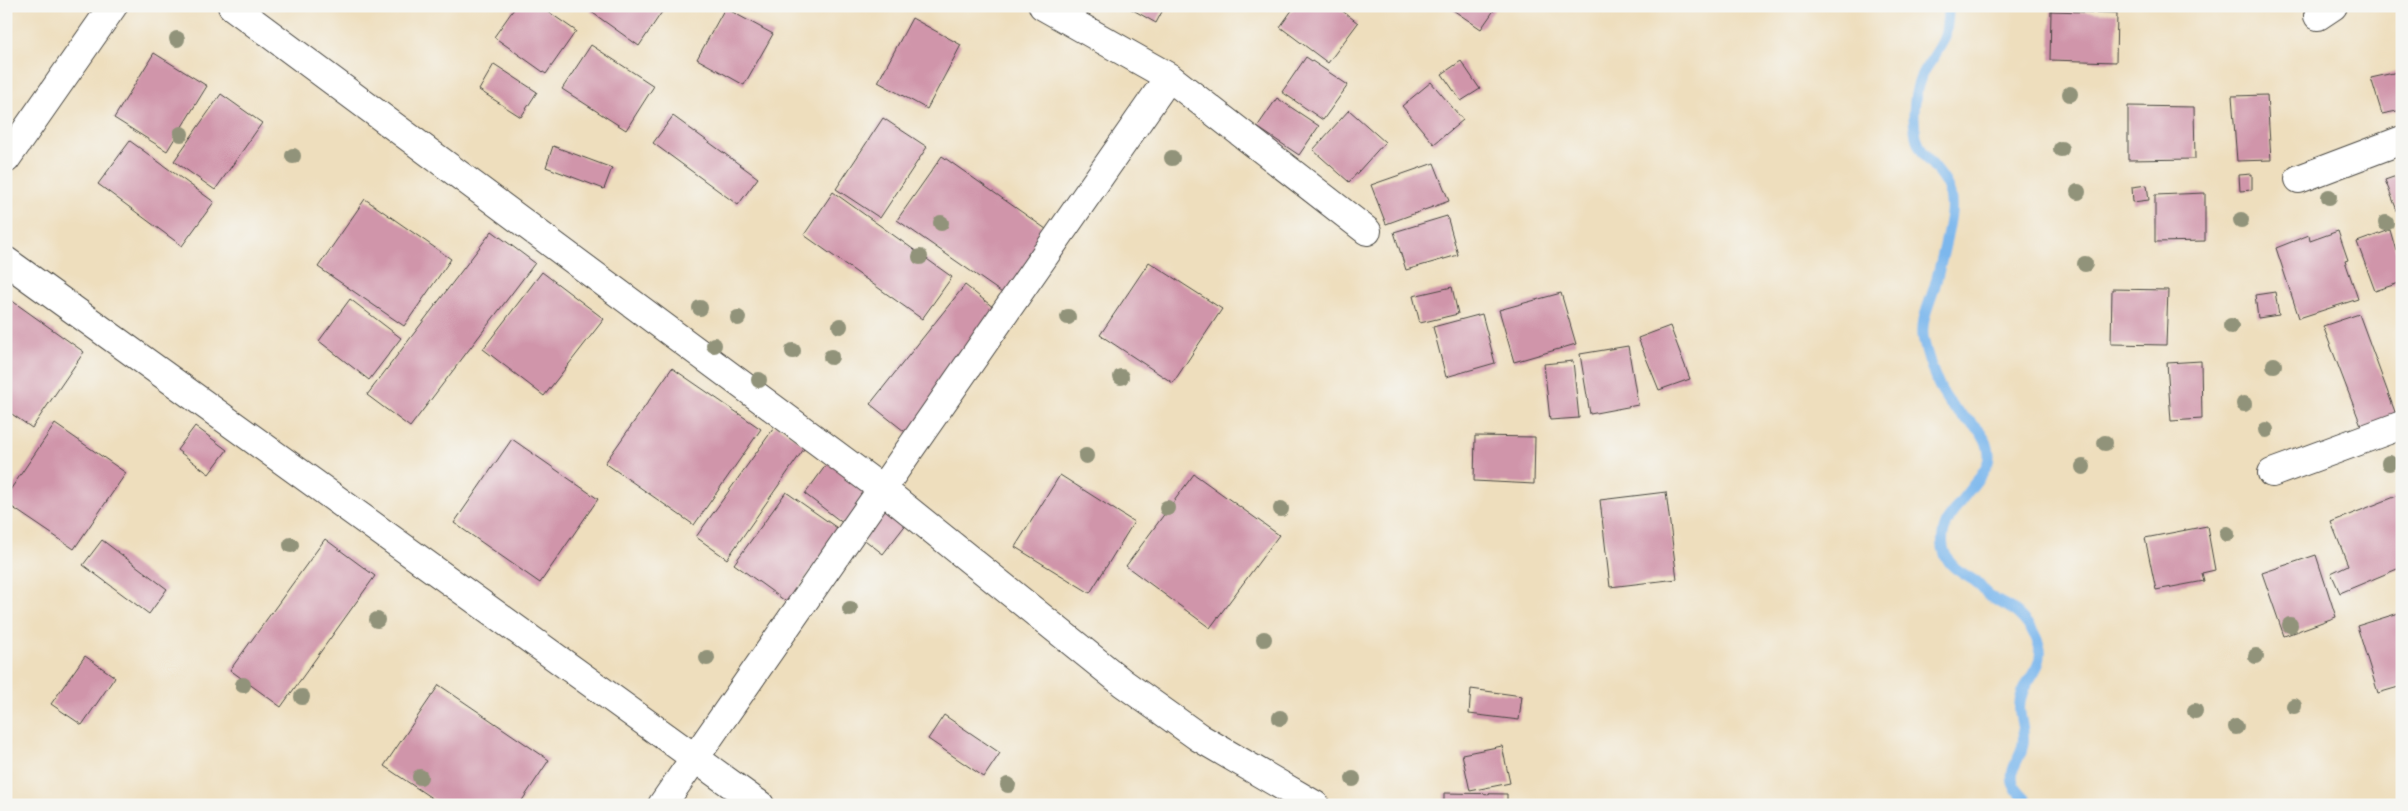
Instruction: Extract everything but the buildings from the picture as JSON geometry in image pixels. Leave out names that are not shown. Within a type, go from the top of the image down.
[{"type":"street","points":[[6,159],[113,6]]},
{"type":"street","points":[[232,6],[882,489],[1123,682],[1200,738],[1315,805]]},
{"type":"street","points":[[1044,6],[1169,77],[1367,231]]},
{"type":"street","points":[[662,805],[1169,77]]},
{"type":"street","points":[[2299,179],[2402,140]]},
{"type":"street","points":[[6,261],[760,805]]},
{"type":"street","points":[[2272,473],[2402,425]]},
{"type":"waterway","points":[[1949,6],[1944,38],[1920,80],[1914,112],[1916,136],[1920,147],[1944,179],[1951,199],[1951,213],[1946,240],[1924,320],[1923,334],[1936,380],[1954,408],[1979,430],[1984,437],[1989,454],[1987,464],[1981,475],[1953,512],[1942,540],[1945,554],[1951,563],[1975,581],[1987,594],[2018,614],[2032,630],[2040,649],[2039,661],[2024,688],[2020,701],[2024,738],[2012,777],[2016,789],[2030,805]]}]
